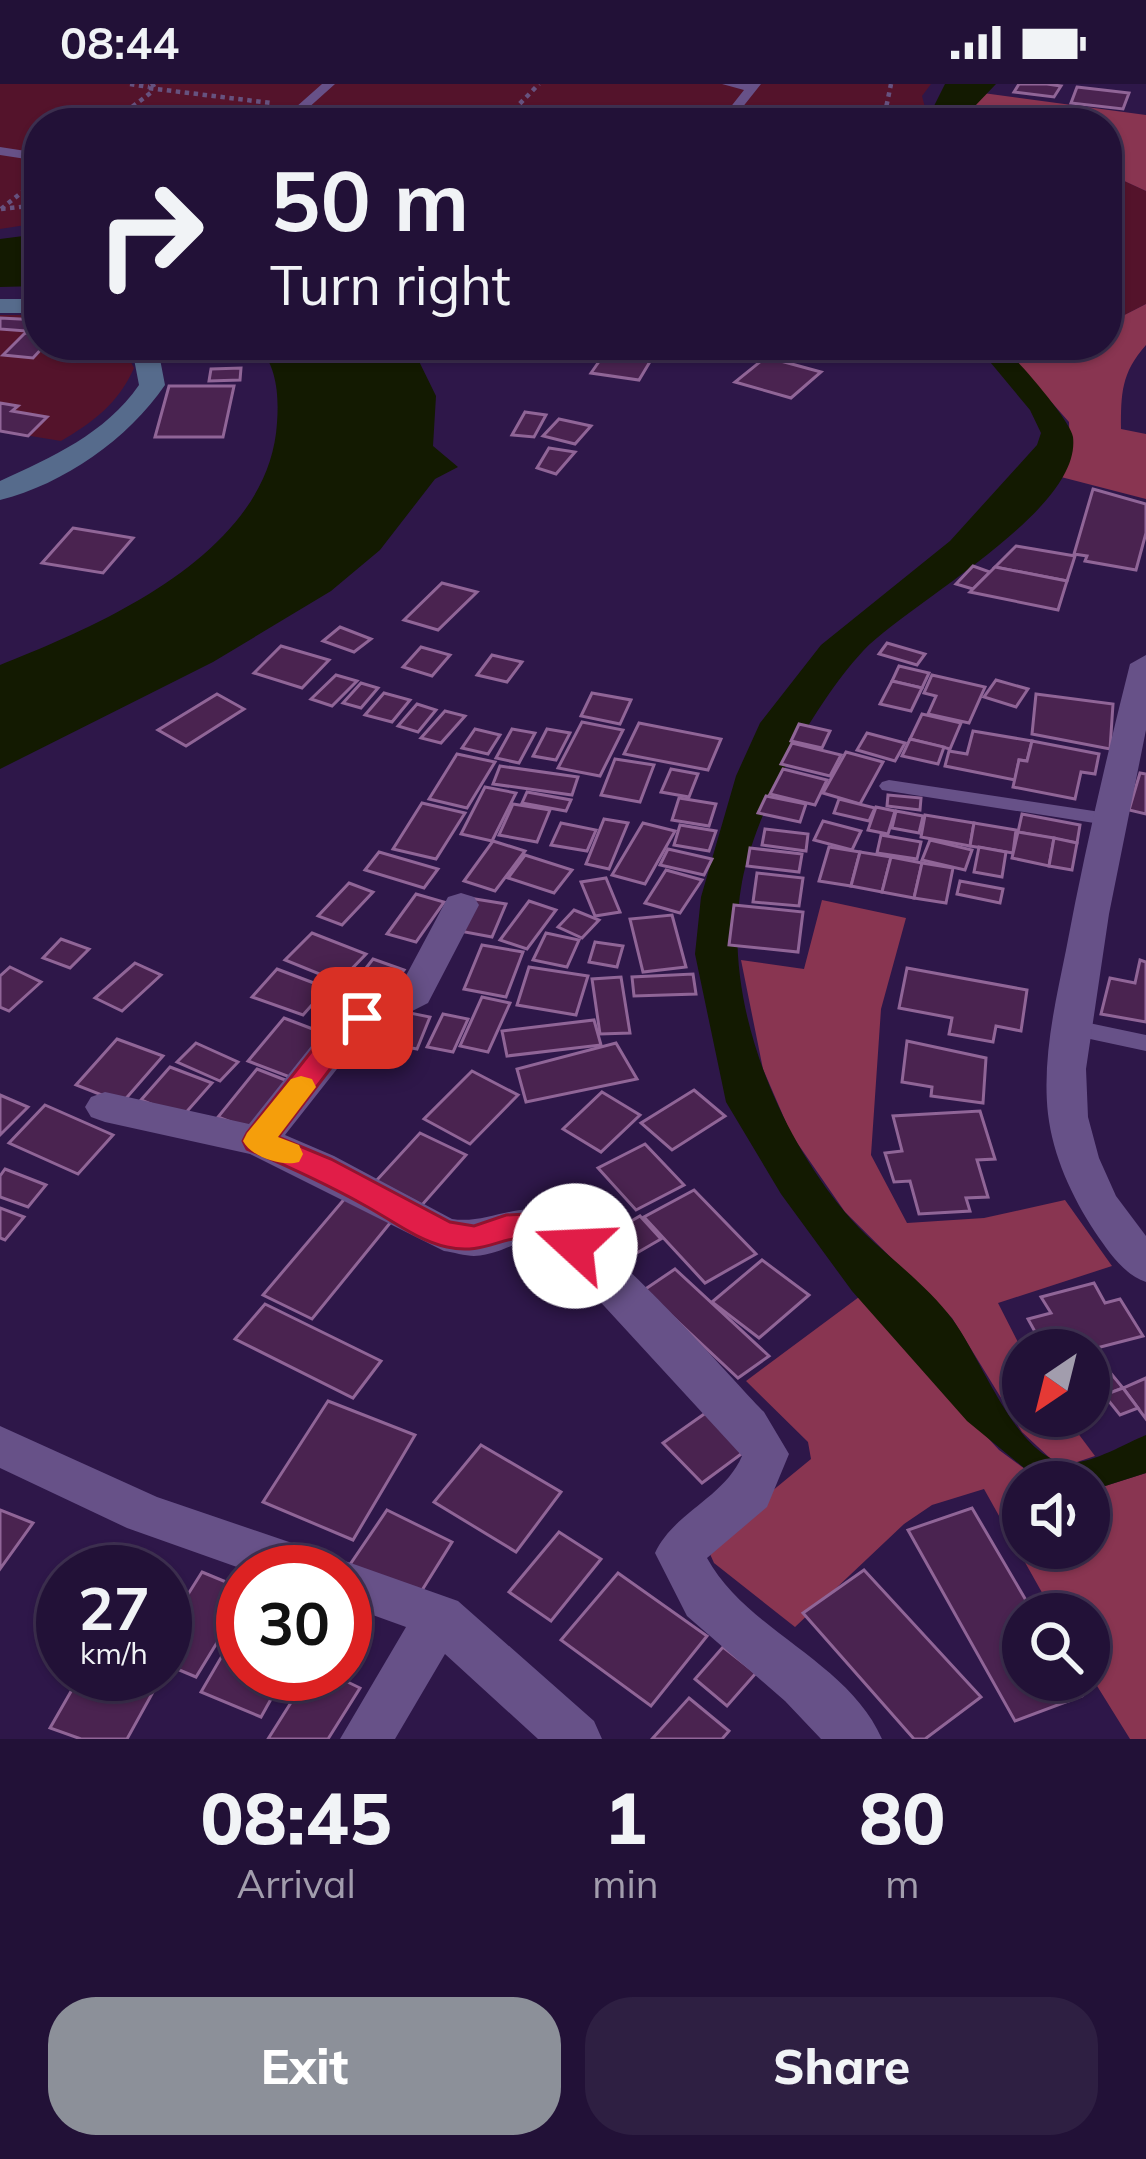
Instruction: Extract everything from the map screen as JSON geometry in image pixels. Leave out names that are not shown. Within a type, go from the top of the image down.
[{"type":"main road","points":[[0,492],[128,420],[152,385],[147,360]]},
{"type":"street","points":[[1146,664],[1133,770],[1107,819],[1070,1027],[1072,1137],[1106,1217],[1146,1265]]},
{"type":"street","points":[[258,1141],[349,1026],[415,994],[460,905]]},
{"type":"street","points":[[105,1107],[258,1141],[320,1167],[444,1234],[475,1239],[506,1227],[544,1226],[575,1246],[748,1426],[766,1454],[750,1492],[679,1553],[704,1600],[803,1684],[856,1739]]},
{"type":"street","points":[[0,1446],[144,1513],[236,1545]]},
{"type":"street","points":[[372,1593],[440,1617],[576,1739]]},
{"type":"street","points":[[366,1739],[440,1617]]},
{"type":"lane","points":[[301,108],[329,84]]},
{"type":"lane","points":[[728,84],[754,86]]},
{"type":"lane","points":[[889,786],[1107,819]]},
{"type":"lane","points":[[1070,1027],[1146,1043]]},
{"type":"path","points":[[130,84],[288,108]]},
{"type":"path","points":[[516,108],[539,84]]},
{"type":"path","points":[[128,108],[152,87]]},
{"type":"path","points":[[0,210],[24,191]]},
{"type":"shaded area","points":[[0,84],[931,84],[922,96],[925,108],[24,108],[24,225],[0,229]]},
{"type":"shaded area","points":[[945,84],[996,84],[975,108],[933,108]]},
{"type":"shaded area","points":[[983,93],[1094,108],[983,108],[975,106]]},
{"type":"shaded area","points":[[1122,112],[1146,115],[1146,191],[1122,180]]},
{"type":"shaded area","points":[[1122,180],[1146,191],[1146,304],[1122,316]]},
{"type":"shaded area","points":[[24,236],[24,286],[0,287],[0,239]]},
{"type":"shaded area","points":[[1146,304],[1146,345],[1124,384],[1121,429],[1146,434],[1146,499],[1061,477],[1070,458],[1069,422],[1014,360],[1122,360],[1122,316]]},
{"type":"shaded area","points":[[0,315],[24,315],[24,360],[130,360],[134,368],[104,411],[61,441],[0,431]]},
{"type":"shaded area","points":[[418,360],[436,396],[433,446],[458,467],[435,479],[380,550],[331,591],[213,662],[0,769],[0,665],[131,605],[213,546],[245,510],[267,469],[277,423],[278,402],[269,363]]},
{"type":"shaded area","points":[[988,360],[1015,360],[1053,404],[1073,437],[1069,465],[1051,495],[1023,524],[886,630],[844,673],[806,729],[773,792],[749,854],[737,925],[746,1013],[758,1056],[795,1139],[844,1211],[953,1320],[1002,1404],[1002,1437],[1026,1437],[1059,1461],[1016,1461],[967,1421],[852,1291],[781,1194],[726,1102],[695,954],[701,897],[736,776],[760,723],[821,645],[950,541],[1037,445],[1041,433],[1030,410]]},
{"type":"shaded area","points":[[822,900],[906,918],[881,1009],[871,1155],[907,1223],[984,1218],[1065,1200],[1112,1266],[998,1303],[1011,1329],[1002,1329],[1002,1399],[952,1318],[845,1212],[791,1134],[763,1069],[741,960],[804,969]]},
{"type":"shaded area","points":[[859,1297],[1014,1461],[1002,1461],[1002,1521],[984,1489],[932,1505],[904,1524],[795,1627],[714,1563],[706,1545],[811,1459],[808,1442],[746,1381]]},
{"type":"shaded area","points":[[1146,1435],[1146,1473],[1110,1484],[1110,1461],[1082,1461]]},
{"type":"shaded area","points":[[1027,1437],[1081,1437],[1095,1456],[1080,1461],[1052,1460]]},
{"type":"shaded area","points":[[1146,1473],[1146,1739],[1130,1739],[1106,1701],[1110,1701],[1110,1593],[1042,1593],[1029,1569],[1110,1569],[1110,1484]]},
{"type":"building","points":[[1019,84],[1061,86],[1054,97],[1014,92]]},
{"type":"building","points":[[1077,87],[1129,93],[1123,109],[1071,103]]},
{"type":"building","points":[[0,318],[24,319],[24,331],[0,329]]},
{"type":"building","points":[[24,334],[24,357],[3,355]]},
{"type":"building","points":[[600,360],[651,360],[639,380],[591,373]]},
{"type":"building","points":[[762,360],[821,372],[791,398],[735,382]]},
{"type":"building","points":[[241,368],[240,380],[209,381],[211,369]]},
{"type":"building","points":[[169,386],[234,386],[223,437],[155,437]]},
{"type":"building","points":[[0,403],[18,406],[12,411],[47,417],[28,436],[0,431]]},
{"type":"building","points":[[525,412],[546,415],[534,437],[512,435]]},
{"type":"building","points":[[559,419],[591,426],[575,444],[543,436]]},
{"type":"building","points":[[549,448],[575,452],[556,474],[537,468]]},
{"type":"building","points":[[1093,489],[1146,504],[1146,533],[1136,570],[1085,561],[1087,556],[1074,554]]},
{"type":"building","points":[[73,528],[133,538],[103,573],[42,563]]},
{"type":"building","points":[[1016,546],[1075,556],[1067,581],[995,567]]},
{"type":"building","points":[[973,566],[990,572],[973,589],[956,584]]},
{"type":"building","points":[[995,567],[1067,581],[1058,610],[970,592]]},
{"type":"building","points":[[442,583],[477,592],[438,630],[404,620]]},
{"type":"building","points":[[340,627],[371,639],[354,652],[323,641]]},
{"type":"building","points":[[887,643],[925,654],[917,665],[879,654]]},
{"type":"building","points":[[281,646],[329,660],[302,688],[254,673]]},
{"type":"building","points":[[421,647],[450,655],[432,676],[403,667]]},
{"type":"building","points":[[492,655],[522,662],[507,682],[477,675]]},
{"type":"building","points":[[899,666],[929,673],[922,688],[892,681]]},
{"type":"building","points":[[336,675],[357,681],[332,706],[311,699]]},
{"type":"building","points":[[932,675],[985,687],[969,723],[928,714],[936,696],[924,693]]},
{"type":"building","points":[[996,680],[1028,689],[1016,707],[984,697]]},
{"type":"building","points":[[892,681],[922,688],[911,711],[880,704]]},
{"type":"building","points":[[361,683],[378,688],[361,708],[343,703]]},
{"type":"building","points":[[384,693],[410,700],[392,722],[365,715]]},
{"type":"building","points":[[592,693],[631,700],[620,724],[581,716]]},
{"type":"building","points":[[217,694],[244,709],[186,746],[158,730]]},
{"type":"building","points":[[1036,694],[1113,704],[1110,749],[1032,734]]},
{"type":"building","points":[[417,704],[436,710],[418,732],[398,726]]},
{"type":"building","points":[[445,711],[465,716],[441,743],[421,738]]},
{"type":"building","points":[[922,714],[961,723],[950,749],[910,739]]},
{"type":"building","points":[[582,722],[623,730],[600,776],[558,768]]},
{"type":"building","points":[[639,723],[721,739],[708,770],[624,754]]},
{"type":"building","points":[[799,724],[830,731],[822,748],[791,741]]},
{"type":"building","points":[[475,729],[500,735],[488,754],[462,748]]},
{"type":"building","points":[[512,729],[535,733],[519,763],[496,758]]},
{"type":"building","points":[[547,729],[570,733],[556,760],[533,756]]},
{"type":"building","points":[[973,731],[1032,741],[1027,761],[1019,760],[1015,780],[945,766],[949,751],[967,754]]},
{"type":"building","points":[[867,733],[905,743],[895,761],[857,750]]},
{"type":"building","points":[[910,739],[944,747],[938,764],[902,756]]},
{"type":"building","points":[[1032,741],[1099,754],[1095,774],[1081,772],[1075,799],[1013,787],[1019,760],[1027,761]]},
{"type":"building","points":[[792,743],[841,755],[830,776],[781,764]]},
{"type":"building","points":[[846,752],[883,762],[860,804],[823,793]]},
{"type":"building","points":[[457,754],[495,762],[467,808],[429,799]]},
{"type":"building","points":[[615,759],[654,765],[640,802],[601,795]]},
{"type":"building","points":[[500,766],[578,777],[572,795],[493,784]]},
{"type":"building","points":[[671,769],[698,774],[689,797],[661,792]]},
{"type":"building","points":[[783,769],[827,780],[815,805],[770,794]]},
{"type":"building","points":[[1140,773],[1146,774],[1146,814],[1129,810]]},
{"type":"building","points":[[485,787],[516,793],[492,841],[461,834]]},
{"type":"building","points":[[527,792],[571,800],[566,811],[522,803]]},
{"type":"building","points":[[888,795],[921,798],[920,810],[887,806]]},
{"type":"building","points":[[766,796],[806,804],[800,822],[758,813]]},
{"type":"building","points":[[679,798],[716,804],[709,826],[672,820]]},
{"type":"building","points":[[839,799],[875,808],[869,821],[834,813]]},
{"type":"building","points":[[422,803],[465,813],[436,859],[393,849]]},
{"type":"building","points":[[513,804],[550,810],[537,842],[499,835]]},
{"type":"building","points":[[876,807],[895,811],[888,834],[868,830]]},
{"type":"building","points":[[896,811],[923,816],[919,833],[892,828]]},
{"type":"building","points":[[1022,814],[1080,825],[1077,843],[1018,832]]},
{"type":"building","points":[[925,815],[974,823],[970,846],[921,837]]},
{"type":"building","points":[[604,819],[628,823],[609,869],[586,864]]},
{"type":"building","points":[[823,821],[861,831],[852,850],[814,840]]},
{"type":"building","points":[[561,823],[596,830],[587,851],[551,845]]},
{"type":"building","points":[[643,823],[675,831],[645,884],[612,875]]},
{"type":"building","points":[[974,823],[1016,830],[1013,853],[970,846]]},
{"type":"building","points":[[680,825],[716,831],[709,851],[674,845]]},
{"type":"building","points":[[765,829],[808,834],[806,851],[762,845]]},
{"type":"building","points":[[1018,832],[1054,838],[1049,866],[1012,858]]},
{"type":"building","points":[[881,835],[921,842],[917,859],[877,853]]},
{"type":"building","points":[[1054,838],[1077,843],[1072,870],[1049,866]]},
{"type":"building","points":[[930,840],[972,850],[965,870],[922,860]]},
{"type":"building","points":[[493,841],[525,851],[495,891],[464,881]]},
{"type":"building","points":[[829,847],[860,852],[851,886],[819,881]]},
{"type":"building","points":[[979,847],[1006,852],[1002,877],[974,872]]},
{"type":"building","points":[[750,848],[802,854],[799,872],[747,866]]},
{"type":"building","points":[[668,849],[712,859],[704,875],[660,865]]},
{"type":"building","points":[[379,852],[438,869],[424,888],[365,870]]},
{"type":"building","points":[[860,852],[891,857],[882,892],[851,886]]},
{"type":"building","points":[[525,855],[572,870],[554,893],[508,878]]},
{"type":"building","points":[[891,857],[922,863],[914,898],[882,892]]},
{"type":"building","points":[[922,863],[953,868],[946,903],[914,898]]},
{"type":"building","points":[[666,870],[702,880],[680,913],[645,903]]},
{"type":"building","points":[[757,873],[803,878],[799,906],[753,902]]},
{"type":"building","points":[[606,878],[620,912],[595,916],[581,882]]},
{"type":"building","points":[[960,881],[1003,889],[1000,903],[957,894]]},
{"type":"building","points":[[349,883],[373,892],[342,925],[318,916]]},
{"type":"building","points":[[416,894],[444,902],[416,942],[387,934]]},
{"type":"building","points":[[469,898],[506,904],[492,937],[454,930]]},
{"type":"building","points":[[529,901],[556,910],[527,949],[500,940]]},
{"type":"building","points":[[734,905],[803,912],[798,952],[729,945]]},
{"type":"building","points":[[574,910],[599,920],[582,938],[558,927]]},
{"type":"building","points":[[672,915],[686,967],[643,972],[630,919]]},
{"type":"building","points":[[312,933],[366,954],[339,982],[285,960]]},
{"type":"building","points":[[546,933],[579,940],[567,967],[533,960]]},
{"type":"building","points":[[61,939],[89,949],[70,968],[43,958]]},
{"type":"building","points":[[595,942],[623,946],[617,967],[589,962]]},
{"type":"building","points":[[482,945],[523,952],[506,997],[464,989]]},
{"type":"building","points":[[373,959],[404,970],[373,1009],[342,999]]},
{"type":"building","points":[[1140,960],[1146,962],[1146,1022],[1101,1014],[1110,978],[1135,983]]},
{"type":"building","points":[[135,963],[161,975],[122,1011],[95,998]]},
{"type":"building","points":[[10,967],[41,982],[9,1011],[0,1007],[0,976]]},
{"type":"building","points":[[529,967],[588,976],[576,1015],[517,1005]]},
{"type":"building","points":[[907,968],[1027,990],[1021,1031],[996,1026],[993,1042],[949,1034],[952,1018],[899,1008]]},
{"type":"building","points":[[277,969],[327,988],[303,1015],[252,997]]},
{"type":"building","points":[[693,974],[696,994],[634,996],[632,977]]},
{"type":"building","points":[[621,977],[630,1033],[600,1034],[592,979]]},
{"type":"building","points":[[482,997],[510,1003],[488,1052],[460,1046]]},
{"type":"building","points":[[400,1011],[430,1017],[417,1049],[385,1043]]},
{"type":"building","points":[[443,1014],[468,1019],[453,1052],[427,1047]]},
{"type":"building","points":[[284,1018],[331,1036],[295,1079],[248,1061]]},
{"type":"building","points":[[594,1020],[601,1045],[507,1056],[502,1031]]},
{"type":"building","points":[[117,1039],[163,1056],[122,1103],[76,1085]]},
{"type":"building","points":[[907,1041],[986,1058],[983,1103],[931,1096],[932,1087],[902,1082]]},
{"type":"building","points":[[196,1043],[238,1062],[220,1081],[177,1062]]},
{"type":"building","points":[[616,1043],[637,1079],[526,1102],[517,1069]]},
{"type":"building","points":[[170,1067],[212,1083],[182,1117],[141,1100]]},
{"type":"building","points":[[257,1069],[298,1085],[259,1133],[218,1117]]},
{"type":"building","points":[[472,1071],[518,1095],[470,1144],[424,1119]]},
{"type":"building","points":[[694,1090],[725,1116],[672,1150],[641,1123]]},
{"type":"building","points":[[602,1092],[640,1115],[601,1152],[563,1129]]},
{"type":"building","points":[[0,1095],[28,1107],[0,1135]]},
{"type":"building","points":[[45,1105],[113,1135],[78,1174],[9,1143]]},
{"type":"building","points":[[980,1111],[995,1159],[977,1160],[988,1197],[966,1198],[970,1211],[919,1214],[910,1181],[894,1182],[885,1153],[902,1151],[893,1116]]},
{"type":"building","points":[[420,1133],[466,1155],[422,1205],[376,1181]]},
{"type":"building","points":[[645,1144],[684,1185],[636,1210],[598,1168]]},
{"type":"building","points":[[5,1169],[46,1185],[28,1207],[0,1197],[0,1176]]},
{"type":"building","points":[[352,1190],[399,1212],[312,1319],[263,1295]]},
{"type":"building","points":[[694,1190],[756,1254],[705,1283],[644,1217]]},
{"type":"building","points":[[0,1208],[24,1217],[5,1240],[0,1238]]},
{"type":"building","points":[[640,1216],[661,1239],[616,1265],[595,1242]]},
{"type":"building","points":[[762,1260],[809,1295],[759,1338],[712,1302]]},
{"type":"building","points":[[675,1269],[769,1356],[738,1378],[644,1290]]},
{"type":"building","points":[[1094,1283],[1105,1303],[1120,1299],[1143,1336],[1110,1345],[1110,1329],[1033,1329],[1028,1319],[1051,1313],[1041,1297]]},
{"type":"building","points":[[265,1304],[381,1361],[353,1398],[235,1339]]},
{"type":"building","points":[[1110,1372],[1123,1388],[1110,1393]]},
{"type":"building","points":[[1146,1378],[1146,1419],[1123,1388]]},
{"type":"building","points":[[1123,1388],[1138,1408],[1120,1415],[1110,1402],[1110,1393]]},
{"type":"building","points":[[328,1401],[415,1435],[353,1540],[263,1502]]},
{"type":"building","points":[[717,1405],[756,1443],[702,1483],[663,1443]]},
{"type":"building","points":[[481,1445],[561,1492],[516,1552],[434,1502]]},
{"type":"building","points":[[972,1508],[1002,1559],[1002,1569],[1008,1569],[1022,1593],[1002,1593],[1002,1698],[908,1530]]},
{"type":"building","points":[[0,1510],[33,1523],[0,1569]]},
{"type":"building","points":[[387,1510],[452,1542],[414,1603],[372,1582],[372,1545],[363,1545]]},
{"type":"building","points":[[559,1532],[601,1559],[551,1621],[509,1592]]},
{"type":"building","points":[[864,1570],[981,1697],[925,1739],[914,1739],[803,1613]]},
{"type":"building","points":[[202,1572],[216,1578],[216,1644],[196,1677],[192,1675],[192,1588]]},
{"type":"building","points":[[618,1573],[707,1636],[651,1706],[561,1640]]},
{"type":"building","points":[[723,1647],[756,1673],[727,1706],[695,1679]]},
{"type":"building","points":[[216,1666],[216,1698],[201,1692]]},
{"type":"building","points":[[689,1698],[729,1731],[722,1739],[652,1739]]},
{"type":"building","points":[[66,1701],[148,1701],[127,1739],[81,1739],[50,1728]]},
{"type":"building","points":[[223,1701],[270,1701],[261,1717]]},
{"type":"building","points":[[292,1701],[352,1701],[328,1739],[268,1739]]},
{"type":"building","points":[[1004,1701],[1069,1701],[1015,1721]]},
{"type":"slow traffic","points":[[288,1154],[258,1141],[301,1087]]},
{"type":"route","points":[[362,1018],[343,1032],[258,1141],[320,1167],[444,1234],[475,1239],[506,1227],[544,1226],[575,1246]]}]
